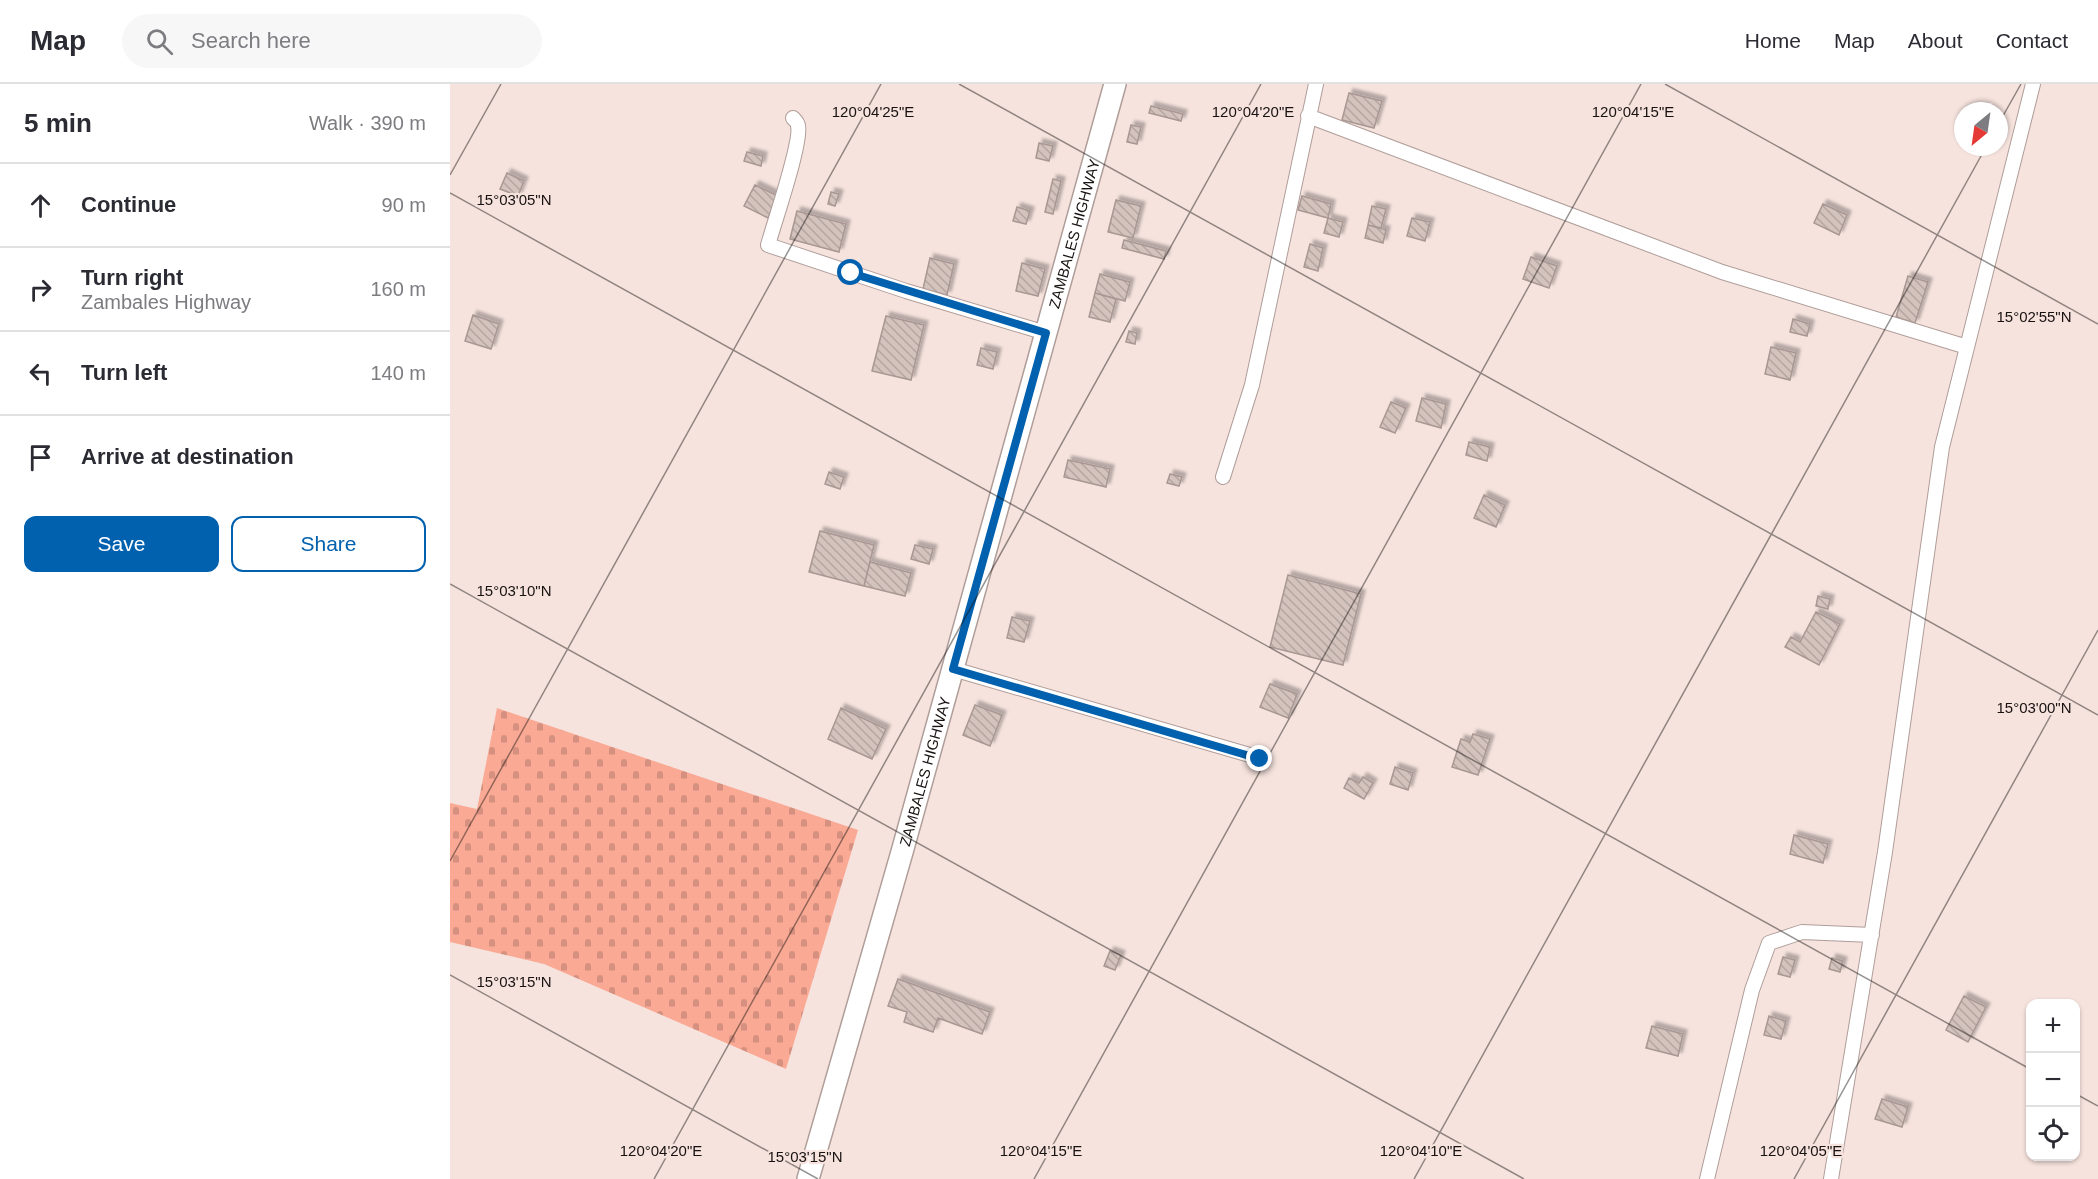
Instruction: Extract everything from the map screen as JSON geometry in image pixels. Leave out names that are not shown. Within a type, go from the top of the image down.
[{"type":"main road","name":"ZAMBALES HIGHWAY","points":[[808,1179],[953,669],[1115,84]]},
{"type":"street","points":[[1222,477],[1252,385],[1316,84]]},
{"type":"street","points":[[1831,1179],[1886,852],[1942,447],[2033,84]]},
{"type":"street","points":[[1308,116],[1722,272],[1967,347]]},
{"type":"street","points":[[794,118],[798,124],[799,133],[768,245],[906,291],[1046,333]]},
{"type":"street","points":[[953,669],[1260,759]]},
{"type":"street","points":[[1707,1179],[1752,990],[1769,943],[1802,932],[1872,935]]},
{"type":"green space","points":[[497,708],[858,830],[786,1069],[544,964],[450,942],[450,803],[477,809]]},
{"type":"building","points":[[1349,93],[1382,101],[1374,128],[1342,120]]},
{"type":"building","points":[[1151,106],[1183,114],[1181,121],[1149,113]]},
{"type":"building","points":[[1131,125],[1141,127],[1137,144],[1127,142]]},
{"type":"building","points":[[1039,143],[1053,146],[1049,161],[1036,158]]},
{"type":"building","points":[[747,152],[763,156],[761,166],[744,161]]},
{"type":"building","points":[[507,173],[524,181],[518,196],[500,189]]},
{"type":"building","points":[[1053,179],[1061,181],[1053,214],[1045,212]]},
{"type":"building","points":[[755,185],[778,196],[768,218],[744,206]]},
{"type":"building","points":[[831,192],[839,194],[835,206],[828,204]]},
{"type":"building","points":[[1302,196],[1331,204],[1328,218],[1298,210]]},
{"type":"building","points":[[1116,200],[1141,206],[1133,238],[1108,232]]},
{"type":"building","points":[[1823,204],[1847,215],[1839,235],[1814,223]]},
{"type":"building","points":[[1372,206],[1386,209],[1381,228],[1368,225]]},
{"type":"building","points":[[1017,207],[1030,211],[1026,224],[1013,221]]},
{"type":"building","points":[[797,211],[846,224],[839,252],[790,239]]},
{"type":"building","points":[[1328,218],[1343,222],[1339,237],[1324,233]]},
{"type":"building","points":[[1412,218],[1430,222],[1425,241],[1407,236]]},
{"type":"building","points":[[1368,225],[1386,230],[1383,243],[1365,238]]},
{"type":"building","points":[[1124,240],[1166,251],[1164,259],[1122,248]]},
{"type":"building","points":[[1310,244],[1323,248],[1318,271],[1304,267]]},
{"type":"building","points":[[1531,257],[1557,266],[1549,288],[1523,279]]},
{"type":"building","points":[[930,258],[954,264],[947,295],[923,289]]},
{"type":"building","points":[[1022,263],[1045,269],[1038,296],[1016,291]]},
{"type":"building","points":[[1100,274],[1130,282],[1125,301],[1095,293]]},
{"type":"building","points":[[1908,276],[1928,282],[1915,323],[1896,317]]},
{"type":"building","points":[[1095,293],[1116,299],[1110,322],[1089,317]]},
{"type":"building","points":[[473,315],[499,324],[491,349],[465,341]]},
{"type":"building","points":[[886,316],[924,325],[911,380],[872,371]]},
{"type":"building","points":[[1793,319],[1810,324],[1807,336],[1790,332]]},
{"type":"building","points":[[1129,331],[1137,333],[1135,344],[1126,342]]},
{"type":"building","points":[[1771,347],[1796,353],[1790,380],[1765,374]]},
{"type":"building","points":[[981,348],[997,352],[993,369],[977,365]]},
{"type":"building","points":[[1422,398],[1446,404],[1441,428],[1416,421]]},
{"type":"building","points":[[1391,402],[1406,408],[1395,433],[1380,427]]},
{"type":"building","points":[[1469,442],[1490,447],[1487,461],[1466,455]]},
{"type":"building","points":[[1068,460],[1110,469],[1106,487],[1064,477]]},
{"type":"building","points":[[829,472],[844,477],[840,489],[825,484]]},
{"type":"building","points":[[1170,474],[1182,477],[1179,486],[1167,483]]},
{"type":"building","points":[[1484,495],[1505,505],[1496,527],[1474,518]]},
{"type":"building","points":[[820,531],[874,545],[864,586],[809,572]]},
{"type":"building","points":[[915,545],[933,549],[929,564],[911,559]]},
{"type":"building","points":[[870,562],[911,573],[905,596],[864,586]]},
{"type":"building","points":[[1288,575],[1361,594],[1343,665],[1270,647]]},
{"type":"building","points":[[1818,596],[1830,599],[1828,609],[1816,606]]},
{"type":"building","points":[[1816,612],[1840,624],[1819,665],[1785,647],[1791,637],[1800,642]]},
{"type":"building","points":[[1012,617],[1030,621],[1024,642],[1007,638]]},
{"type":"building","points":[[1270,684],[1297,694],[1288,718],[1260,707]]},
{"type":"building","points":[[975,705],[1002,715],[990,746],[963,735]]},
{"type":"building","points":[[841,708],[886,729],[872,759],[828,739]]},
{"type":"building","points":[[1473,734],[1490,739],[1478,775],[1452,767],[1461,739],[1470,742]]},
{"type":"building","points":[[1395,767],[1413,773],[1408,790],[1390,784]]},
{"type":"building","points":[[1363,777],[1373,783],[1364,799],[1344,788],[1349,778],[1359,783]]},
{"type":"building","points":[[1794,835],[1828,844],[1823,863],[1790,854]]},
{"type":"building","points":[[1110,951],[1121,955],[1115,970],[1104,966]]},
{"type":"building","points":[[1783,957],[1795,960],[1790,977],[1778,974]]},
{"type":"building","points":[[1832,958],[1843,961],[1840,972],[1829,969]]},
{"type":"building","points":[[898,979],[990,1012],[982,1034],[938,1018],[933,1032],[904,1022],[907,1012],[888,1006]]},
{"type":"building","points":[[1964,996],[1986,1007],[1968,1042],[1946,1030]]},
{"type":"building","points":[[1769,1016],[1786,1021],[1781,1039],[1764,1035]]},
{"type":"building","points":[[1652,1026],[1683,1034],[1678,1056],[1646,1048]]},
{"type":"building","points":[[1882,1099],[1908,1107],[1902,1127],[1875,1119]]},
{"type":"route","points":[[851,273],[1046,333],[953,669],[1260,759]]}]
